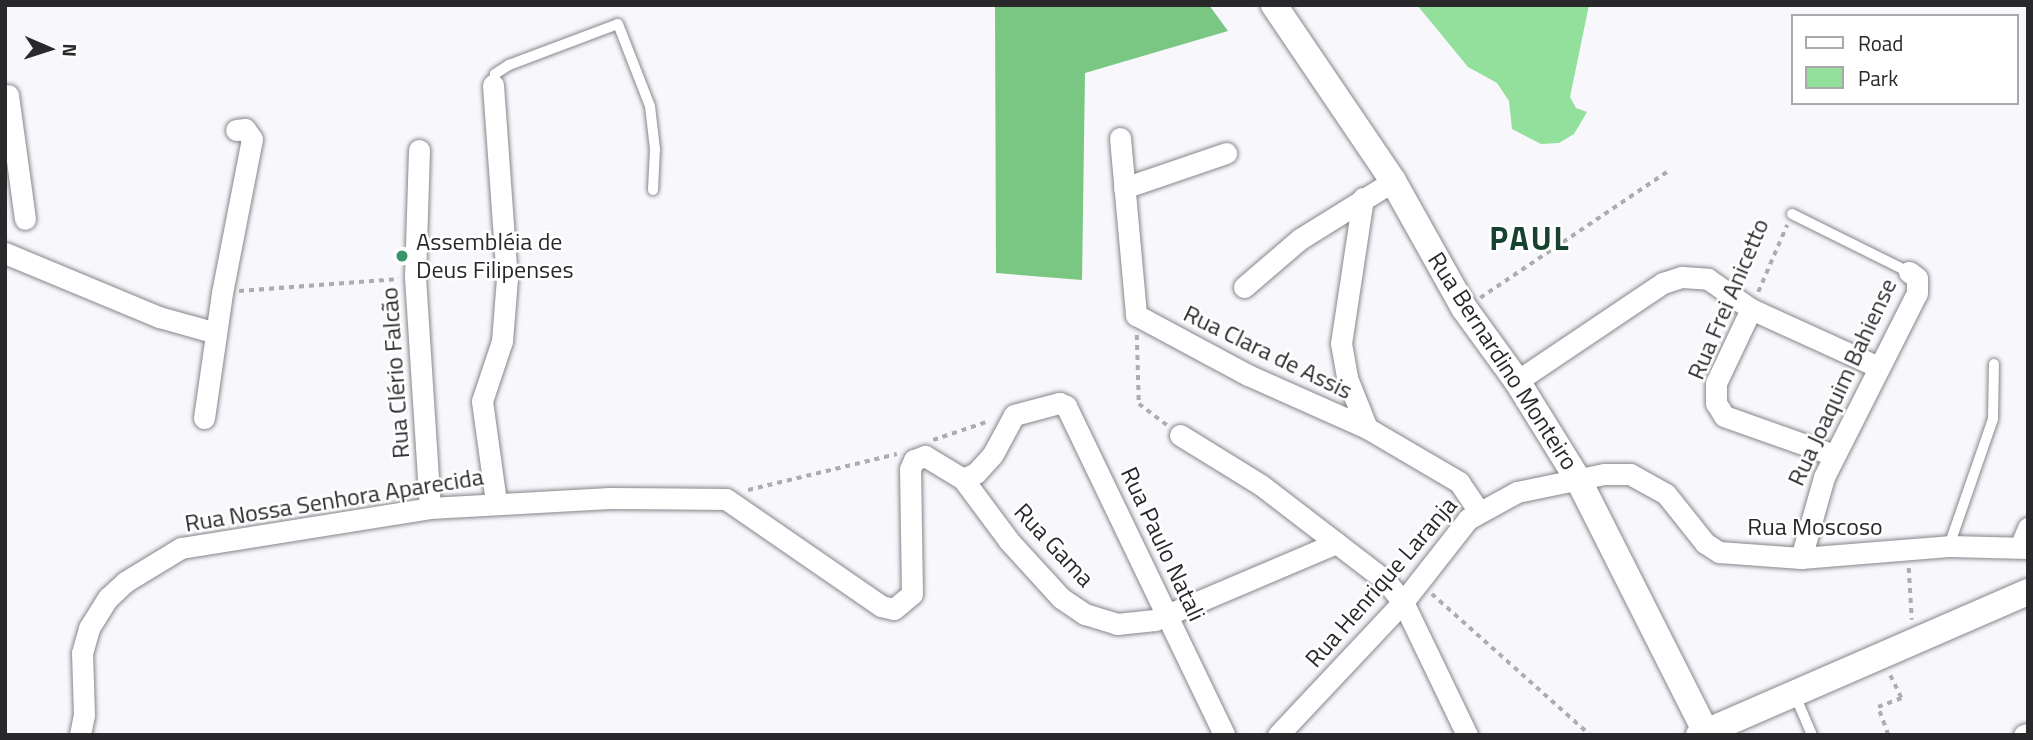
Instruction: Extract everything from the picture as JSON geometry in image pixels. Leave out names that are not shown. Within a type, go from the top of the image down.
[{"type":"street","name":"Rua Bernardino Monteiro","points":[[1274,5],[1393,181],[1464,309],[1520,385],[1579,481],[1703,733]]},
{"type":"street","points":[[493,85],[507,278],[502,341],[482,401],[496,502]]},
{"type":"street","points":[[8,94],[25,219]]},
{"type":"street","points":[[204,418],[222,293],[252,139],[246,129],[236,130]]},
{"type":"street","points":[[1120,138],[1136,316]]},
{"type":"street","name":"Rua Clério Falcão","points":[[419,150],[415,277],[430,508]]},
{"type":"street","points":[[1124,188],[1226,153]]},
{"type":"street","points":[[1244,287],[1300,239],[1393,181]]},
{"type":"street","points":[[1363,198],[1341,343],[1347,378],[1367,428]]},
{"type":"street","points":[[5,253],[159,317],[216,333]]},
{"type":"street","name":"Rua Joaquim Bahiense","points":[[1801,558],[1812,512],[1834,455],[1876,366],[1917,293],[1917,278],[1909,272]]},
{"type":"street","points":[[1520,385],[1673,280],[1708,279],[1751,309],[1876,366]]},
{"type":"street","name":"Rua Frei Anicetto","points":[[1751,309],[1716,383],[1716,403],[1724,416],[1834,455]]},
{"type":"street","name":"Rua Clara de Assis","points":[[1136,316],[1248,375],[1367,428],[1459,482],[1478,510]]},
{"type":"street","points":[[1520,385],[1600,336]]},
{"type":"street","name":"Rua Paulo Natali","points":[[1014,415],[1059,403],[1066,406],[1224,735]]},
{"type":"street","points":[[726,499],[881,606],[894,609],[912,594],[910,469],[914,460],[934,458],[963,479],[993,454],[1014,415]]},
{"type":"street","points":[[1180,435],[1261,485],[1336,543],[1368,563],[1403,602],[1467,735]]},
{"type":"street","name":"Rua Moscoso","points":[[1579,481],[1630,474],[1666,495],[1705,543],[1719,552],[1801,558],[1908,552],[1949,546],[2025,541]]},
{"type":"street","name":"Rua Gama","points":[[963,479],[1009,541],[1061,598],[1085,614],[1129,624],[1168,615],[1336,543]]},
{"type":"street","name":"Rua Henrique Laranja","points":[[1278,735],[1403,602],[1416,580],[1478,510],[1517,492],[1579,481]]},
{"type":"street","name":"Rua Nossa Senhora Aparecida","points":[[80,735],[84,715],[82,653],[89,628],[108,598],[125,582],[181,548],[430,508],[496,502],[726,499]]},
{"type":"street","points":[[1703,733],[1914,644],[2028,592]]},
{"type":"lane","points":[[493,85],[495,74],[509,65],[618,24],[650,106],[655,149],[653,190]]},
{"type":"lane","name":"Rua Frei Anicetto","points":[[1792,214],[1909,272]]},
{"type":"lane","points":[[1949,546],[1993,419],[1994,364]]},
{"type":"lane","points":[[1794,693],[1812,735]]},
{"type":"path","points":[[1464,309],[1668,172]]},
{"type":"path","name":"Rua Frei Anicetto","points":[[1751,309],[1792,214]]},
{"type":"path","points":[[222,293],[415,277]]},
{"type":"path","points":[[1136,316],[1139,404],[1180,435]]},
{"type":"path","points":[[924,444],[972,424],[1014,415]]},
{"type":"path","points":[[726,499],[761,486],[900,454]]},
{"type":"path","points":[[1908,552],[1914,644]]},
{"type":"path","points":[[1416,580],[1590,735]]},
{"type":"path","points":[[1881,658],[1900,698],[1878,707],[1888,735]]},
{"type":"green space","points":[[995,5],[1209,5],[1228,31],[1085,73],[1082,280],[996,273]]},
{"type":"green space","points":[[1417,5],[1589,5],[1570,97],[1576,108],[1587,112],[1574,134],[1559,143],[1541,144],[1512,129],[1509,101],[1497,83],[1468,67]]},
{"type":"place","name":"Assembléia de Deus Filipenses","points":[[402,256]]},
{"type":"district","name":"PAUL","points":[[1530,238]]}]
